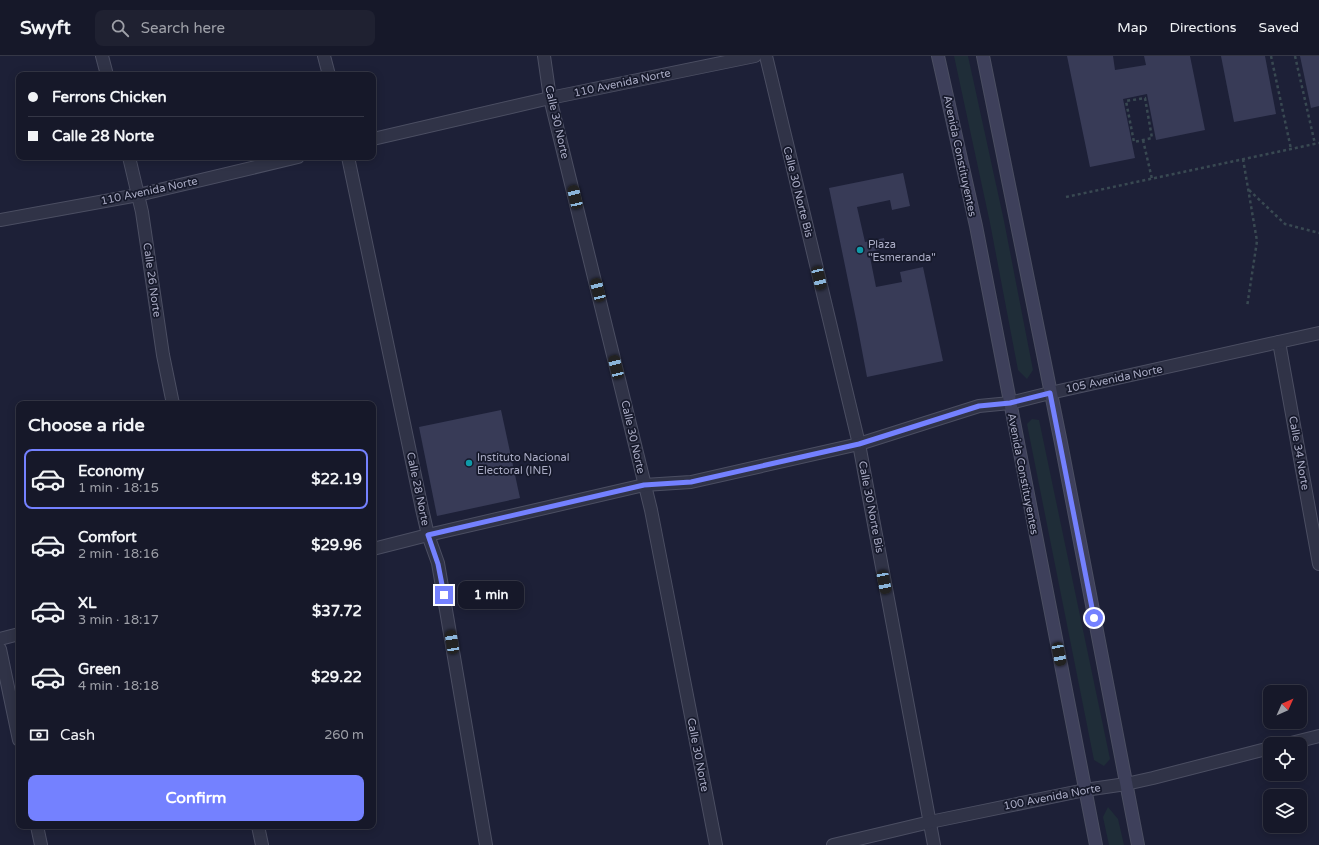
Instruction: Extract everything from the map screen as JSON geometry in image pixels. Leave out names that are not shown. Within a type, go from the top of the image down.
[{"type":"main road","name":"Avenida Constituyentes","points":[[938,56],[976,226],[1096,845]]},
{"type":"main road","points":[[983,56],[1138,845]]},
{"type":"street","points":[[102,56],[106,72]]},
{"type":"street","points":[[324,56],[328,72]]},
{"type":"street","name":"Calle 30 Norte","points":[[544,56],[550,98],[651,510],[716,845]]},
{"type":"street","name":"110 Avenida Norte","points":[[376,138],[550,98],[755,56]]},
{"type":"street","name":"Calle 30 Norte Bis","points":[[766,56],[859,444],[934,845]]},
{"type":"street","name":"Calle 26 Norte","points":[[130,160],[136,179],[142,212],[163,355],[172,401]]},
{"type":"street","name":"110 Avenida Norte","points":[[0,220],[138,195],[285,160]]},
{"type":"street","name":"Calle 28 Norte","points":[[349,160],[428,535],[438,564],[486,845]]},
{"type":"street","name":"105 Avenida Norte","points":[[376,548],[644,485],[691,482],[859,444],[979,406],[1010,403],[1319,333]]},
{"type":"street","name":"Calle 34 Norte","points":[[1279,342],[1319,564]]},
{"type":"street","points":[[0,639],[16,635]]},
{"type":"street","points":[[0,649],[16,726]]},
{"type":"street","points":[[1307,739],[1319,736]]},
{"type":"street","name":"100 Avenida Norte","points":[[833,845],[930,822],[1085,790],[1126,784],[1263,750]]},
{"type":"street","points":[[38,829],[41,845]]},
{"type":"street","points":[[259,829],[262,845]]},
{"type":"path","points":[[1271,56],[1290,149]]},
{"type":"path","points":[[1294,56],[1314,144]]},
{"type":"path","points":[[1145,98],[1152,138],[1143,140],[1134,142],[1126,101],[1145,98]]},
{"type":"path","points":[[1143,140],[1152,179]]},
{"type":"path","points":[[1066,197],[1319,143]]},
{"type":"path","points":[[1243,159],[1257,241],[1247,307]]},
{"type":"path","points":[[1248,190],[1285,224],[1319,233]]},
{"type":"shaded area","points":[[954,56],[968,56],[1004,221],[1033,370],[1027,379],[1018,370],[990,223]]},
{"type":"shaded area","points":[[1032,419],[1039,420],[1110,759],[1104,766],[1094,760],[1027,424]]},
{"type":"shaded area","points":[[1108,807],[1118,819],[1124,845],[1109,845],[1103,817]]},
{"type":"building","points":[[1067,56],[1113,56],[1115,70],[1146,65],[1144,56],[1190,56],[1205,130],[1156,140],[1147,94],[1123,99],[1135,158],[1090,167]]},
{"type":"building","points":[[1221,56],[1265,56],[1276,114],[1234,122]]},
{"type":"building","points":[[1300,56],[1319,56],[1319,106],[1311,108]]},
{"type":"building","name":"Plaza \"Esmeranda\"","points":[[903,173],[910,206],[892,210],[890,200],[857,207],[865,242],[884,238],[886,248],[869,252],[876,287],[902,282],[900,272],[923,267],[943,361],[867,377],[829,188]]},
{"type":"building","name":"Instituto Nacional Electoral (INE)","points":[[501,410],[520,498],[437,516],[419,427]]},
{"type":"place","name":"Plaza \"Esmeranda\"","points":[[860,250]]},
{"type":"place","name":"Instituto Nacional Electoral (INE)","points":[[469,463]]},
{"type":"route","points":[[444,595],[438,564],[428,535],[644,485],[691,482],[859,444],[979,406],[1010,403],[1050,393],[1094,618]]}]
